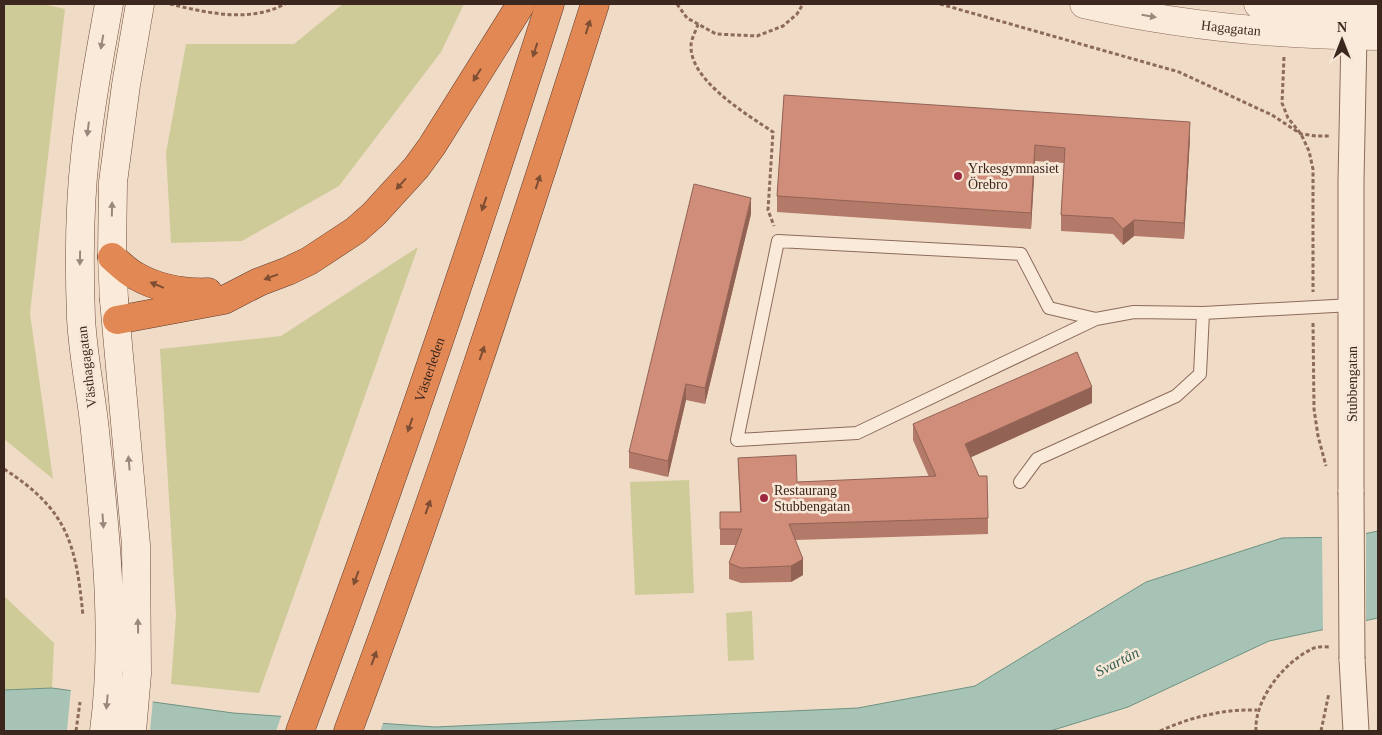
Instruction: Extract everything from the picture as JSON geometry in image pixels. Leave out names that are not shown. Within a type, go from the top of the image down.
[{"type":"highway","points":[[115,310],[224,300],[240,291],[309,261],[356,230],[374,214],[416,168],[432,146],[521,4]]},
{"type":"highway","name":"Västerleden","points":[[300,731],[372,534],[420,395],[550,4]]},
{"type":"highway","points":[[348,731],[436,486],[511,267],[595,4]]},
{"type":"highway","points":[[112,257],[136,276],[170,290],[190,293],[240,291]]},
{"type":"main road","name":"Västhagagatan","points":[[104,731],[108,701],[109,600],[98,459],[81,308],[80,268],[84,157],[109,4]]},
{"type":"main road","points":[[132,731],[137,674],[136,545],[115,310],[112,257],[112,182],[140,4]]},
{"type":"main road","name":"Hagagatan","points":[[1084,4],[1172,20],[1286,32],[1364,21]]},
{"type":"main road","name":"Hagagatan","points":[[1258,4],[1364,21]]},
{"type":"main road","points":[[85,351],[115,310]]},
{"type":"street","name":"Stubbengatan","points":[[1356,731],[1342,653],[1351,492],[1351,181],[1364,21]]},
{"type":"lane","points":[[1096,319],[1049,308],[1021,254],[778,241],[737,440],[857,433],[1096,319],[1134,312],[1203,313],[1352,305]]},
{"type":"lane","points":[[1020,482],[1037,459],[1176,396],[1200,374],[1203,313]]},
{"type":"path","points":[[170,4],[199,11],[236,15],[256,15],[285,4]]},
{"type":"path","points":[[677,4],[687,18],[716,34],[757,36],[783,26],[797,14],[803,4]]},
{"type":"path","points":[[940,4],[1179,72],[1272,115],[1301,134],[1336,136]]},
{"type":"path","points":[[698,24],[690,45],[693,61],[712,88],[774,132],[768,210],[778,241]]},
{"type":"path","points":[[1286,32],[1282,103],[1288,118],[1301,134]]},
{"type":"path","points":[[4,469],[33,489],[64,527],[76,563],[84,622]]},
{"type":"path","points":[[1256,731],[1258,710],[1275,679],[1288,666],[1314,647],[1342,653]]},
{"type":"path","points":[[1321,731],[1330,691]]},
{"type":"path","points":[[76,731],[82,694]]},
{"type":"path","points":[[1160,731],[1175,724],[1203,716],[1235,710],[1258,710]]},
{"type":"shaded area","points":[[4,4],[43,4],[65,9],[30,313],[53,479],[4,439]]},
{"type":"shaded area","points":[[343,4],[464,4],[441,52],[339,186],[242,241],[171,243],[166,153],[186,44],[294,44]]},
{"type":"shaded area","points":[[418,247],[259,693],[171,684],[176,615],[160,349],[281,336]]},
{"type":"shaded area","points":[[689,480],[694,593],[635,595],[630,482]]},
{"type":"shaded area","points":[[4,596],[54,643],[52,688],[4,690]]},
{"type":"shaded area","points":[[752,611],[754,660],[728,661],[726,613]]},
{"type":"water","name":"Svartån","points":[[1378,531],[1378,618],[1269,641],[1128,707],[1050,731],[4,731],[4,690],[52,688],[233,713],[435,727],[858,708],[975,686],[1146,582],[1282,538],[1349,537]]},
{"type":"pier","points":[[1366,530],[1366,623],[1323,632],[1322,535],[1349,534]]},
{"type":"pier","points":[[71,688],[153,699],[150,731],[67,731]]},
{"type":"pier","points":[[282,714],[384,721],[380,731],[276,731]]},
{"type":"building","points":[[784,95],[1190,122],[1184,223],[1134,220],[1123,229],[1113,218],[1061,215],[1065,148],[1035,145],[1031,213],[777,196]]},
{"type":"building","points":[[694,184],[751,198],[705,388],[686,384],[668,461],[629,452]]},
{"type":"building","points":[[1077,352],[1092,387],[965,444],[979,476],[987,476],[988,518],[789,524],[803,559],[791,566],[741,568],[729,563],[742,529],[720,529],[720,512],[741,512],[738,458],[796,455],[797,482],[936,476],[913,424]]},
{"type":"place","name":"Yrkesgymnasiet Örebro","points":[[958,176]]},
{"type":"place","name":"Restaurang Stubbengatan","points":[[764,498]]}]
